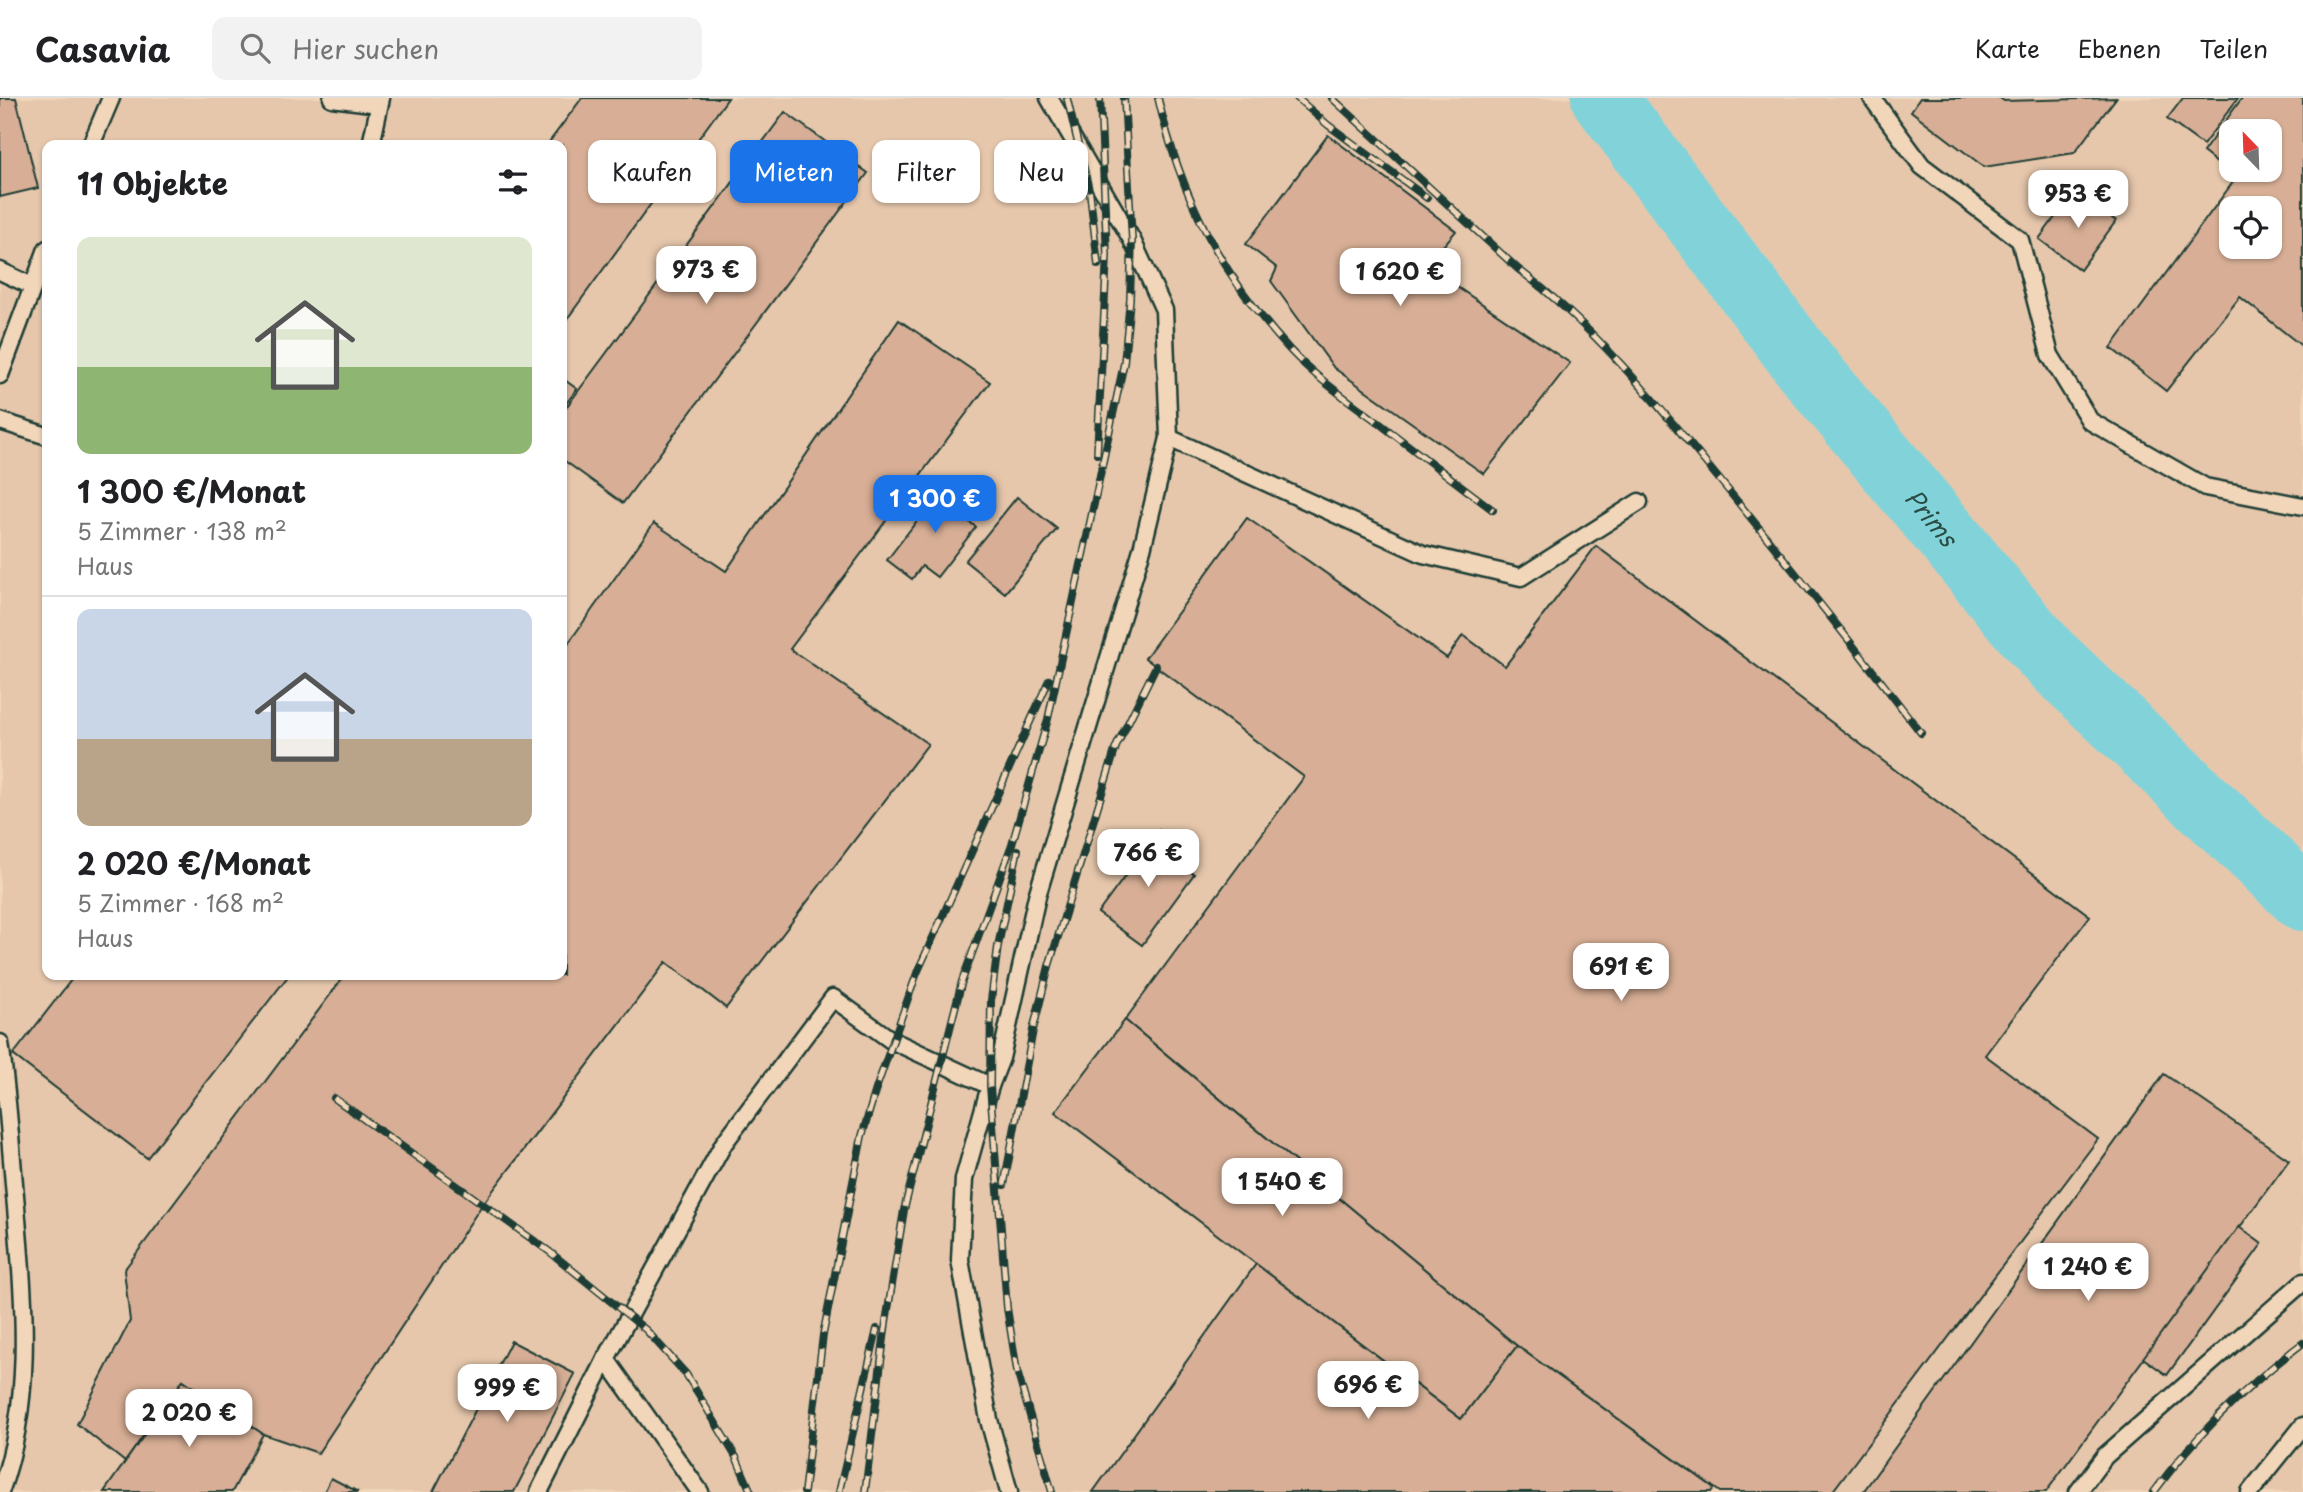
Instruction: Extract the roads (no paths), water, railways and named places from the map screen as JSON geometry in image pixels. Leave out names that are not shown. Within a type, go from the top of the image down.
[{"type":"lane","points":[[93,140],[111,98]]},
{"type":"lane","points":[[332,98],[380,101],[372,140]]},
{"type":"lane","points":[[1009,1492],[989,1420],[960,1260],[964,1179],[990,1086],[1001,1058],[1037,896],[1142,549],[1168,438],[1164,310],[1132,240],[1049,98]]},
{"type":"lane","points":[[1872,98],[1922,166],[2021,240],[2050,355],[2090,421],[2205,487],[2303,506]]},
{"type":"lane","points":[[0,375],[42,261]]},
{"type":"lane","points":[[0,271],[32,286]]},
{"type":"lane","points":[[0,421],[42,434]]},
{"type":"lane","points":[[1168,438],[1423,554],[1521,577],[1639,502]]},
{"type":"lane","points":[[539,1492],[606,1359],[724,1143],[833,998],[891,1040],[990,1086]]},
{"type":"lane","points":[[0,1043],[26,1330],[20,1411],[11,1462],[0,1492]]},
{"type":"lane","points":[[2078,1492],[2105,1456],[2303,1282]]},
{"type":"lane","points":[[606,1359],[700,1492]]},
{"type":"lane","points":[[2250,1492],[2303,1426]]},
{"type":"waterway","name":"Prims","points":[[1604,98],[1808,369],[2045,653],[2303,898]]},
{"type":"railway","points":[[1067,98],[1090,194],[1098,265]]},
{"type":"railway","points":[[1097,454],[1107,255],[1100,98]]},
{"type":"railway","points":[[865,1492],[886,1322],[904,1210],[962,981],[1012,844],[1048,719],[1124,363],[1132,240],[1124,98]]},
{"type":"railway","points":[[1158,98],[1167,134],[1191,201],[1223,262],[1265,320],[1289,349],[1319,378],[1493,510]]},
{"type":"railway","points":[[1297,98],[1328,125],[1427,198]]},
{"type":"railway","points":[[1332,98],[1600,342],[1745,511],[1921,733]]},
{"type":"railway","points":[[1004,1185],[1033,1030],[1049,966],[1116,747],[1156,666]]},
{"type":"railway","points":[[804,1492],[823,1335],[862,1136],[876,1089],[917,973],[1049,680]]},
{"type":"railway","points":[[1018,850],[998,946],[991,1000],[990,1086],[1007,1308],[1017,1371],[1052,1492]]},
{"type":"railway","points":[[334,1098],[550,1252],[646,1330],[686,1374],[736,1457],[751,1492]]},
{"type":"railway","points":[[839,1492],[877,1329]]},
{"type":"railway","points":[[2154,1492],[2223,1412],[2303,1343]]}]
